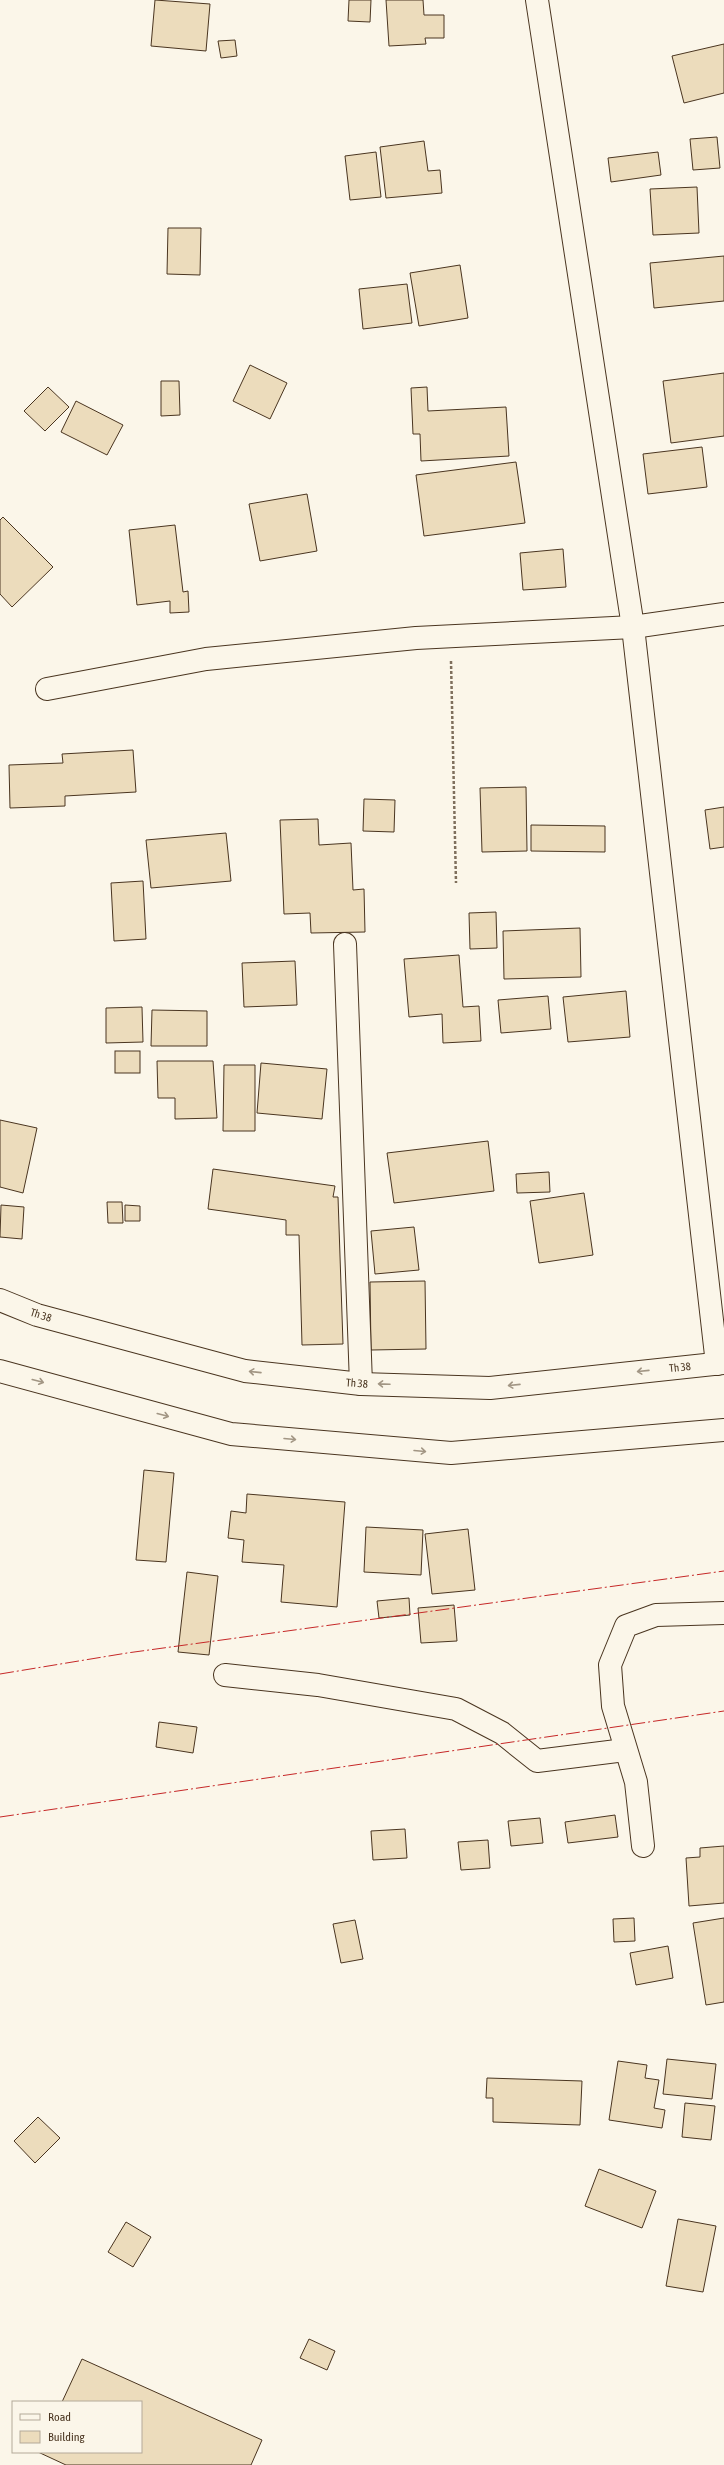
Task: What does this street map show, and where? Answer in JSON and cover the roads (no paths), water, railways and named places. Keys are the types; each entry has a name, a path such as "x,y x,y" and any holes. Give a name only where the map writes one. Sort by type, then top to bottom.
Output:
{"street":[{"path":"537,0 633,627 721,1363"},
{"path":"47,690 206,659 416,638 633,627 724,614"},
{"path":"345,944 362,1384"},
{"name":"Th 38","path":"0,1300 37,1315 245,1371 362,1384 490,1388 721,1363"},
{"path":"0,1371 231,1434 451,1453 724,1430"},
{"path":"643,1846 636,1782 613,1706 610,1665 626,1626 656,1615 724,1613"},
{"path":"225,1675 318,1685 456,1710 502,1733 537,1761 626,1750"}]}
